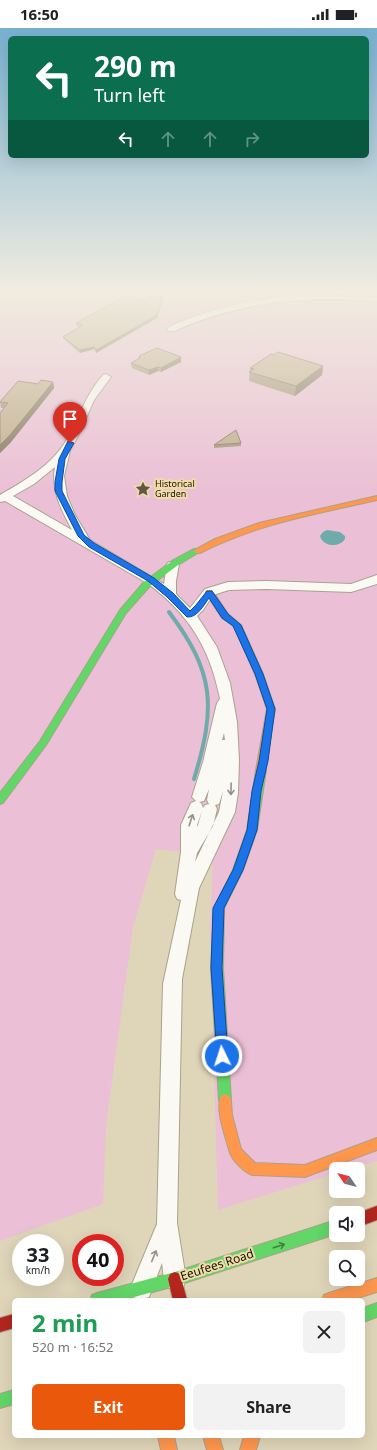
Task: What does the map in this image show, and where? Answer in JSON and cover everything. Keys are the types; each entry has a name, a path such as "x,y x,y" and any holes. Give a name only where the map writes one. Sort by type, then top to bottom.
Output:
{"street":[{"path":"106,377 91,395 74,435 65,450 43,472 3,497 92,545 151,580 170,595 190,615 211,647 221,674 226,695 232,736 231,800 227,812 191,888 172,984"},
{"path":"65,450 60,470 59,491 81,536 92,545"},
{"path":"0,800 43,744 123,612 133,598 151,580 173,564 212,542 242,530 298,515 377,498"},
{"path":"170,595 170,581 173,564"},
{"path":"190,615 199,607 209,592 228,586 267,585 351,588 370,583 377,579"},
{"path":"209,592 225,616 237,625 259,674 271,709 252,830 238,870 219,908 217,968 226,1115 236,1153 252,1169 305,1171 377,1144"},
{"path":"180,1298 175,1279 168,1223 172,984 189,852 189,825 205,803 222,763 226,695"},
{"path":"365,1217 377,1213"},
{"path":"141,1294 168,1223"},
{"name":"Eeufees Road","path":"112,1298 141,1294 175,1279 329,1229"},
{"path":"335,1298 377,1285"},
{"path":"365,1314 377,1310"},
{"path":"0,1325 12,1322"},
{"path":"0,1400 12,1397"},
{"path":"166,1438 169,1450"},
{"path":"212,1438 215,1450"},
{"path":"248,1450 251,1438"}],"shaded area":[{"path":"0,356 377,356 377,1161 365,1165 365,1162 329,1162 329,1175 218,1210 210,926 213,856 156,849 133,927 106,1126 103,1204 19,1234 12,1234 12,1237 0,1241"}],"water":[{"path":"327,530 340,532 345,536 345,539 339,544 335,545 324,542 320,536"}],"building":[{"path":"139,356 181,357 161,368 158,367 149,370 131,363 140,358"},
{"path":"267,356 292,356 323,366 296,386 249,372 254,369 250,368"},
{"path":"41,380 53,382 10,435 0,445 0,413 8,403 0,402 18,381 38,384"},
{"path":"236,430 241,443 214,445"}],"waterway":[{"path":"169,612 195,654 203,673 207,691 208,711 206,731 194,779"}],"traffic: fast":[{"path":"0,800 43,743 123,612 147,584 175,563 197,551"},
{"path":"225,1100 217,968 219,908 238,870 252,830 261,770"},
{"path":"104,1298 175,1279 329,1229"},
{"path":"365,1314 377,1310"},
{"path":"0,1401 12,1398"}],"traffic: slow":[{"path":"197,551 239,532 285,518 377,498"},
{"path":"209,592 225,616 237,625 259,674 271,709 261,770"},
{"path":"225,1100 226,1115 236,1153 252,1169 305,1171 377,1144"},
{"path":"335,1298 377,1285"},
{"path":"166,1438 169,1450"},
{"path":"212,1438 215,1450"},
{"path":"248,1450 251,1438"}],"traffic: jam":[{"path":"365,1217 377,1213"},
{"path":"175,1279 180,1298"},
{"path":"0,1325 12,1322"}],"place":[{"name":"Historical Garden","path":"143,489"}],"route":[{"path":"70,443 65,450 62,459 58,482 59,491 81,536 92,545 151,580 177,601 190,615 199,607 209,592 225,616 237,625 259,674 271,709 252,830 238,870 219,908 217,968 222,1056"}]}
